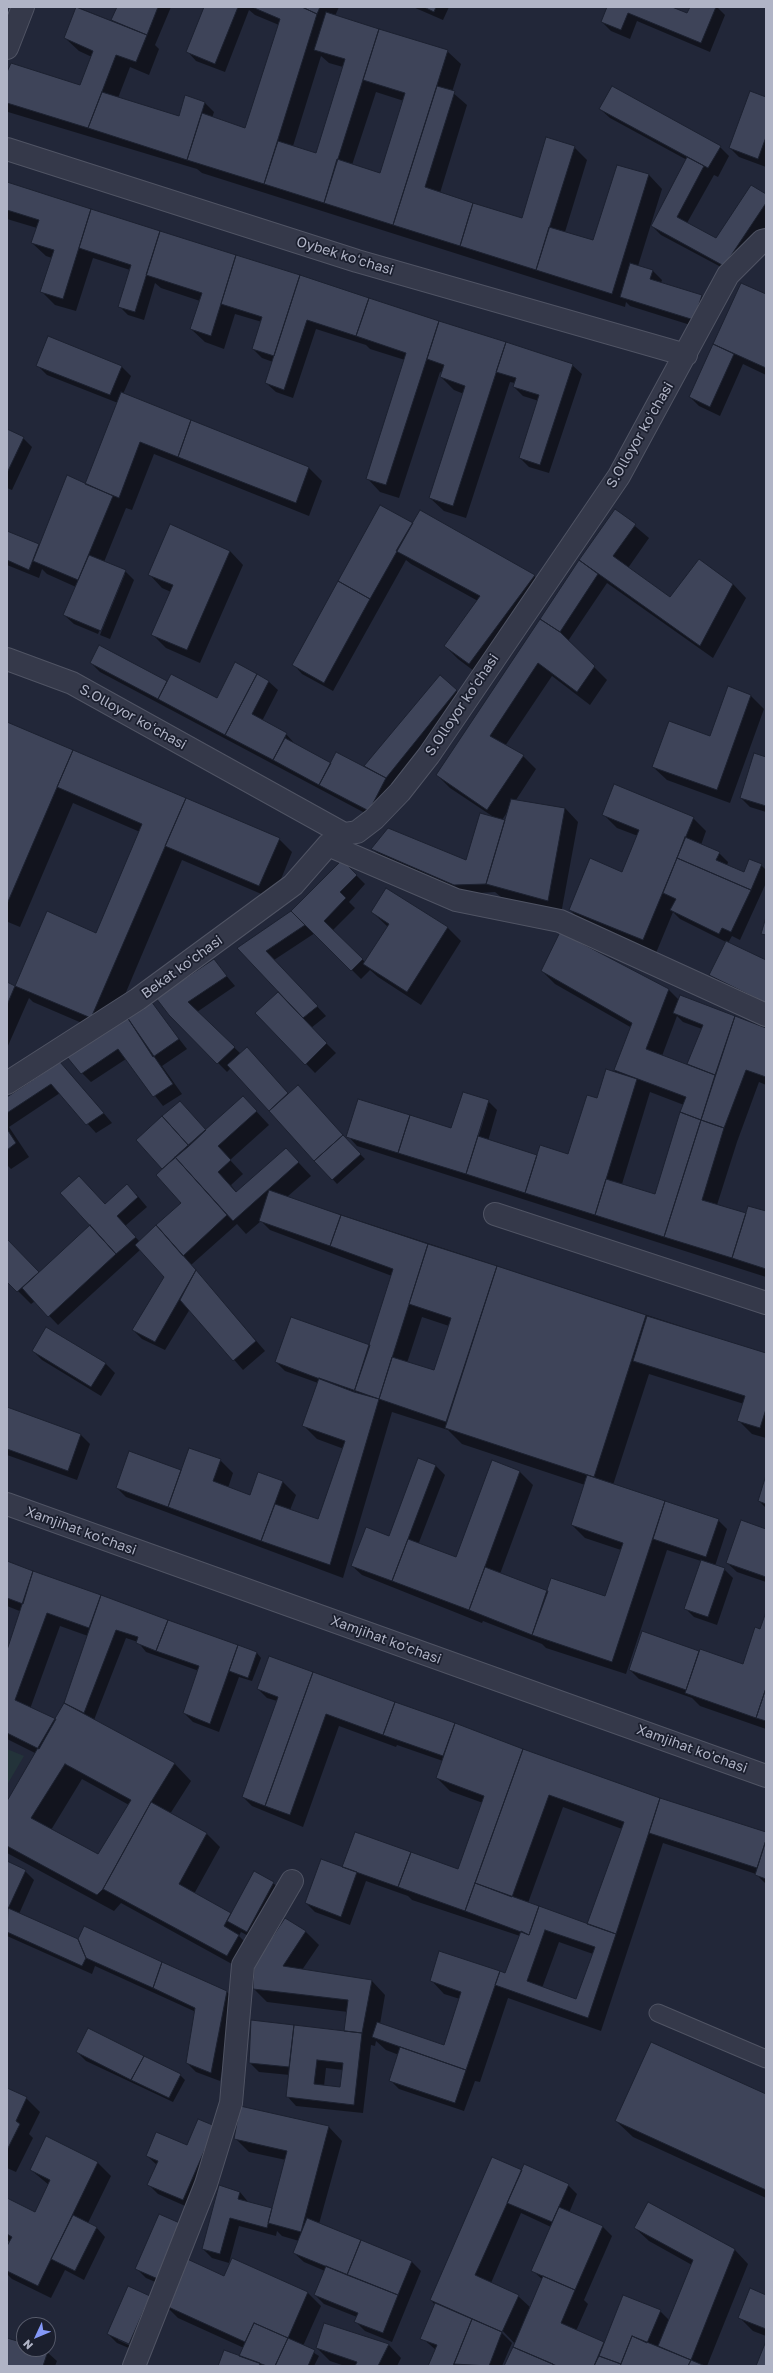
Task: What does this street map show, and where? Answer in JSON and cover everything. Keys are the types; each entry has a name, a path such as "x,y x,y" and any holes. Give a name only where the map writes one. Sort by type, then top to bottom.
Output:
{"street":[{"path":"7,48 23,7"},
{"name":"Oybek koʻchasi","path":"7,149 357,261 686,355"},
{"name":"S.Olloyor koʻchasi","path":"7,659 72,683 336,840 357,832 374,819 400,792 429,755 619,476 686,355 728,275 765,237"},
{"path":"336,840 456,900 560,921 766,1016"},
{"name":"Bekat ko'chasi","path":"7,1083 138,999 293,885 336,840"},
{"path":"495,1214 766,1303"},
{"name":"Xamjihat ko'chasi","path":"7,1504 766,1776"},
{"path":"134,2366 206,2184 231,2103 243,1965 292,1881"}],"lane":[{"path":"658,2013 766,2059"}],"shaded area":[{"path":"7,1749 24,1756 7,1785"}],"building":[{"path":"76,7 147,35 136,62 116,55 88,128 7,103 7,72 11,63 80,85 93,51 64,38"},
{"path":"117,7 158,7 147,35 111,20"},
{"path":"204,7 238,7 215,64 186,52"},
{"path":"252,7 302,7 317,14 264,184 187,160 202,113 245,128 280,19"},
{"path":"302,7 320,7 317,14"},
{"path":"424,7 436,7 434,12"},
{"path":"607,7 672,7 687,13 690,7 716,7 701,43 628,13 621,30 601,22"},
{"path":"326,12 379,29 324,203 264,184 278,141 316,153 345,59 314,50"},
{"path":"379,29 448,50 393,225 324,203 337,159 380,173 405,93 363,80"},
{"path":"437,86 455,91 425,187 473,203 460,246 393,225"},
{"path":"612,86 721,146 708,168 599,109"},
{"path":"750,91 766,97 766,137 758,159 729,148"},
{"path":"102,92 179,116 185,95 205,102 187,160 88,128"},
{"path":"546,137 575,146 536,270 460,246 473,203 522,218"},
{"path":"687,157 704,166 677,217 716,238 751,185 766,194 766,203 724,266 651,226"},
{"path":"617,165 649,174 612,294 536,270 549,227 593,240"},
{"path":"7,182 91,209 63,299 40,292 54,250 31,243 39,220 7,210"},
{"path":"91,209 160,231 135,312 118,307 131,265 79,248"},
{"path":"160,231 236,255 211,336 190,329 202,293 146,275"},
{"path":"236,255 300,275 274,356 252,349 262,317 221,304"},
{"path":"630,263 653,270 650,279 702,295 694,320 620,297"},
{"path":"300,275 369,298 356,336 307,320 284,390 265,383"},
{"path":"741,283 766,294 766,368 713,344"},
{"path":"369,298 439,321 386,485 366,479 406,353 356,336"},
{"path":"439,321 506,342 453,506 429,498 465,386 440,377 444,365 427,359"},
{"path":"48,336 122,366 110,395 36,366"},
{"path":"506,342 573,364 540,465 519,458 539,395 513,387 516,378 496,372"},
{"path":"713,344 734,354 710,407 689,397"},
{"path":"121,392 191,420 178,457 140,442 119,498 85,484"},
{"path":"191,420 309,467 296,503 178,457"},
{"path":"7,429 24,437 7,473"},
{"path":"67,475 113,496 78,580 33,561"},
{"path":"380,505 413,523 370,599 338,581"},
{"path":"615,509 636,524 613,556 670,597 699,559 733,584 700,646 579,560"},
{"path":"420,510 535,575 469,664 444,646 480,596 396,551"},
{"path":"170,524 230,551 187,650 151,635 173,585 148,575"},
{"path":"7,531 39,544 29,570 7,560"},
{"path":"89,555 126,570 101,631 63,615"},
{"path":"579,560 598,574 560,632 540,619"},
{"path":"338,581 370,599 324,683 292,665"},
{"path":"540,619 560,632 595,666 577,692 538,663 490,736 524,755 487,810 436,775"},
{"path":"99,645 167,681 158,699 90,663"},
{"path":"235,662 257,674 225,735 158,699 171,674 217,698"},
{"path":"257,674 269,681 252,714 287,733 273,760 225,735"},
{"path":"440,675 457,690 386,778 364,766"},
{"path":"728,686 751,695 717,790 652,767 669,721 710,736"},
{"path":"7,722 73,750 7,904"},
{"path":"285,738 331,763 319,785 273,760"},
{"path":"73,750 186,798 91,1018 15,986 47,911 96,933 142,824 57,787"},
{"path":"336,752 386,778 369,811 319,785"},
{"path":"754,753 766,757 766,806 740,798"},
{"path":"614,784 694,817 643,940 569,910 590,858 622,872 639,830 602,815"},
{"path":"186,798 280,838 259,886 165,846"},
{"path":"511,799 565,808 548,901 486,884"},
{"path":"480,813 505,820 486,884 454,885 371,849 388,828 466,860"},
{"path":"685,837 720,852 716,860 744,872 749,859 762,864 751,890 677,858"},
{"path":"677,858 751,890 731,932 722,928 719,934 670,910 676,899 663,893"},
{"path":"342,860 357,875 340,892 346,898 324,921 363,959 351,971 291,911"},
{"path":"386,888 448,927 407,992 363,964 389,924 371,912"},
{"path":"291,911 305,925 266,951 318,1006 303,1018 237,948"},
{"path":"766,917 766,935 761,934"},
{"path":"560,932 669,989 646,1049 715,1075 701,1120 680,1112 686,1097 614,1070 632,1023 541,971"},
{"path":"726,941 766,960 766,1003 709,975"},
{"path":"214,959 227,976 188,1002 235,1047 217,1064 169,1015 156,998"},
{"path":"7,982 15,986 7,1005"},
{"path":"278,992 327,1043 305,1065 255,1013"},
{"path":"680,995 735,1016 715,1075 687,1064 703,1025 673,1013"},
{"path":"151,1001 179,1039 153,1057 127,1017"},
{"path":"735,1016 766,1028 766,1077 746,1070 724,1128 701,1120"},
{"path":"127,1017 173,1084 153,1097 118,1049 81,1074 67,1057"},
{"path":"247,1047 288,1093 269,1111 227,1065"},
{"path":"60,1062 104,1113 86,1125 51,1084 7,1113 7,1097"},
{"path":"606,1069 637,1079 595,1215 525,1193 540,1145 568,1154 587,1095 597,1098"},
{"path":"298,1085 343,1135 314,1161 269,1111"},
{"path":"463,1092 489,1100 466,1174 398,1153 410,1115 451,1128"},
{"path":"243,1096 257,1111 218,1146 231,1160 218,1172 236,1192 286,1148 299,1162 233,1221 175,1157"},
{"path":"358,1099 410,1115 398,1153 346,1137"},
{"path":"180,1101 206,1130 189,1146 162,1116"},
{"path":"680,1112 701,1120 664,1237 595,1215 606,1179 655,1194"},
{"path":"162,1116 189,1146 162,1169 136,1140"},
{"path":"701,1120 724,1128 702,1200 746,1213 732,1258 664,1237"},
{"path":"7,1129 16,1143 7,1150"},
{"path":"343,1135 361,1154 332,1180 314,1161"},
{"path":"478,1136 537,1155 525,1193 466,1174"},
{"path":"175,1157 227,1215 183,1256 156,1225 181,1203 156,1175"},
{"path":"79,1176 105,1204 127,1184 138,1197 117,1216 136,1237 116,1254 60,1193"},
{"path":"269,1190 341,1215 330,1246 259,1221"},
{"path":"748,1206 766,1211 766,1269 732,1258"},
{"path":"341,1215 428,1244 379,1399 354,1392 393,1269 330,1246"},
{"path":"90,1225 116,1254 48,1317 22,1288"},
{"path":"156,1225 196,1270 155,1342 132,1330 164,1277 135,1245"},
{"path":"7,1239 39,1272 17,1292 7,1282"},
{"path":"428,1244 497,1266 446,1422 379,1399 392,1357 434,1370 451,1318 409,1304"},
{"path":"497,1266 646,1315 594,1477 445,1428"},
{"path":"196,1270 256,1341 233,1361 180,1300"},
{"path":"647,1316 766,1353 766,1409 760,1428 737,1421 745,1396 633,1361"},
{"path":"291,1317 370,1345 354,1392 275,1362"},
{"path":"46,1327 106,1363 91,1387 32,1351"},
{"path":"319,1378 379,1399 330,1565 261,1541 275,1504 318,1519 345,1441 302,1426"},
{"path":"7,1407 81,1434 68,1471 7,1449"},
{"path":"189,1448 221,1459 213,1481 250,1495 258,1472 283,1481 261,1541 168,1507"},
{"path":"129,1451 181,1470 168,1507 116,1488"},
{"path":"418,1458 436,1465 392,1581 351,1566 366,1527 389,1536"},
{"path":"492,1460 520,1471 469,1610 392,1581 408,1539 456,1557"},
{"path":"587,1475 665,1501 612,1662 532,1635 551,1578 605,1596 623,1543 571,1525"},
{"path":"766,1475 766,1504 758,1501"},
{"path":"665,1501 719,1519 706,1557 653,1539"},
{"path":"741,1520 766,1529 766,1577 726,1563"},
{"path":"701,1560 725,1568 708,1617 684,1609"},
{"path":"7,1561 33,1571 23,1604 7,1598"},
{"path":"485,1567 548,1591 532,1635 469,1610"},
{"path":"33,1571 101,1595 89,1628 47,1613 15,1700 56,1719 39,1749 7,1733 7,1650"},
{"path":"101,1595 168,1620 156,1651 136,1643 138,1637 116,1630 84,1713 64,1703"},
{"path":"766,1612 766,1688 756,1718 685,1693 700,1649 743,1664 755,1627 760,1629"},
{"path":"168,1620 238,1645 210,1724 183,1713 199,1666 156,1651"},
{"path":"642,1631 699,1651 686,1690 629,1670"},
{"path":"238,1645 257,1652 248,1678 229,1671"},
{"path":"269,1656 313,1672 265,1806 242,1797 278,1697 257,1689"},
{"path":"313,1672 395,1702 383,1735 326,1714 290,1815 265,1806"},
{"path":"766,1688 766,1721 756,1718"},
{"path":"395,1702 455,1723 443,1756 383,1735"},
{"path":"64,1703 175,1763 151,1802 103,1889 97,1895 7,1846 7,1801","holes":["65,1764 131,1800 98,1854 31,1818"]},
{"path":"455,1723 523,1749 465,1911 398,1887 411,1852 458,1869 484,1796 436,1778"},
{"path":"523,1749 660,1798 616,1934 587,1924 624,1822 549,1795 512,1897 475,1883"},
{"path":"660,1798 766,1832 766,1840 757,1868 649,1833"},
{"path":"151,1802 207,1833 179,1884 231,1913 224,1926 239,1935 227,1956 103,1889"},
{"path":"355,1832 411,1852 398,1887 342,1867"},
{"path":"766,1840 766,1879 755,1875"},
{"path":"321,1859 357,1872 341,1917 305,1903"},
{"path":"7,1861 26,1870 7,1911"},
{"path":"254,1871 274,1882 247,1932 227,1921"},
{"path":"475,1883 539,1906 529,1935 465,1911"},
{"path":"539,1906 616,1934 588,2018 495,1985 500,1971 505,1973 521,1931 529,1935","holes":["545,1930 595,1947 576,1999 527,1981"]},
{"path":"8,1908 78,1939 86,1958 82,1966 7,1932"},
{"path":"285,1918 306,1931 283,1966 372,1980 362,2033 344,2031 348,2000 253,1989 254,1965"},
{"path":"84,1926 162,1962 153,1988 86,1958 78,1939"},
{"path":"439,1951 500,1971 466,2070 372,2037 377,2022 444,2045 461,1992 430,1981"},
{"path":"162,1962 227,1991 211,2073 186,2063 195,2008 153,1988"},
{"path":"251,2020 294,2025 289,2067 249,2063"},
{"path":"294,2025 362,2033 354,2105 286,2097","holes":["317,2060 343,2063 340,2087 314,2084"]},
{"path":"88,2028 144,2056 131,2080 76,2052"},
{"path":"651,2042 766,2094 766,2190 615,2121"},
{"path":"400,2047 466,2070 455,2103 389,2081"},
{"path":"144,2056 181,2074 169,2098 131,2080"},
{"path":"7,2088 27,2097 16,2121 20,2124 7,2150"},
{"path":"240,2106 329,2126 301,2232 268,2223 287,2151 234,2139"},
{"path":"198,2119 215,2126 183,2200 147,2185 158,2161 146,2156 156,2132 187,2145"},
{"path":"46,2136 98,2162 38,2286 7,2271 7,2246 12,2237 7,2234 7,2198 35,2212 50,2180 30,2170"},
{"path":"492,2157 522,2170 475,2275 519,2295 502,2332 430,2300"},
{"path":"524,2164 569,2184 552,2222 507,2203"},
{"path":"219,2185 240,2192 238,2199 272,2208 267,2228 230,2218 220,2254 202,2249"},
{"path":"648,2202 735,2249 691,2360 658,2346 693,2260 634,2228"},
{"path":"559,2207 603,2226 575,2290 531,2271"},
{"path":"159,2214 182,2224 158,2279 135,2269"},
{"path":"73,2215 97,2227 75,2271 51,2259"},
{"path":"307,2218 361,2240 347,2275 293,2253"},
{"path":"361,2240 412,2261 398,2295 347,2275"},
{"path":"185,2258 224,2276 232,2258 308,2292 288,2338 254,2323 245,2342 164,2305"},
{"path":"326,2266 398,2295 383,2333 354,2322 358,2313 314,2295"},
{"path":"543,2276 575,2290 561,2323 604,2342 594,2366 557,2366 513,2347"},
{"path":"128,2286 150,2296 129,2344 107,2334"},
{"path":"750,2288 766,2295 766,2329 738,2318"},
{"path":"623,2295 661,2310 647,2343 632,2336 621,2364 599,2356"},
{"path":"435,2303 472,2319 453,2366 428,2366 437,2345 420,2339"},
{"path":"472,2319 502,2332 489,2366 454,2364"},
{"path":"254,2323 288,2338 275,2366 267,2366 239,2356"},
{"path":"324,2323 389,2344 378,2366 355,2366 357,2362 316,2348"},
{"path":"632,2336 691,2360 688,2366 620,2366"},
{"path":"7,2338 16,2341 16,2357 46,2357 43,2366 7,2366"},
{"path":"288,2338 315,2350 308,2366 275,2366"},
{"path":"766,2341 766,2366 756,2366"},
{"path":"513,2347 553,2364 553,2366 504,2366"},
{"path":"224,2350 260,2363 259,2366 218,2366"},
{"path":"599,2356 621,2364 620,2366 594,2366"},
{"path":"691,2360 705,2366 688,2366"}]}
